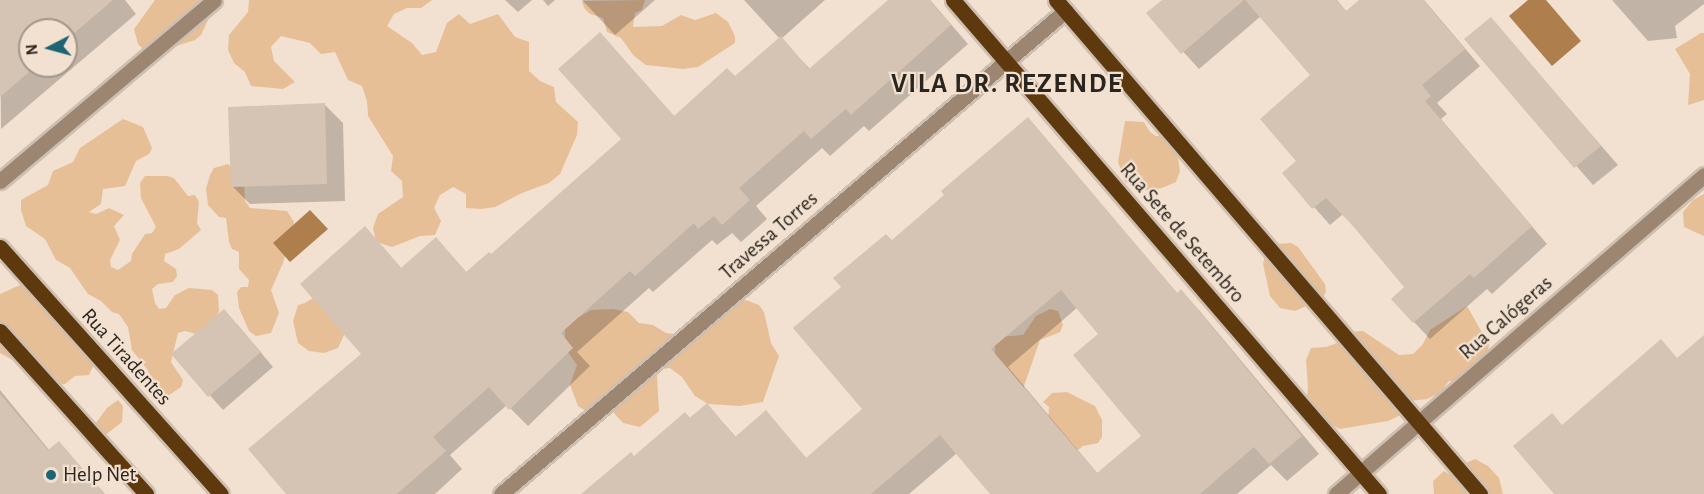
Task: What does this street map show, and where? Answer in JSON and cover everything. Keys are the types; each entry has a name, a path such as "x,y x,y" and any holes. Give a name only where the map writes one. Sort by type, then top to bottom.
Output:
{"main road":[{"name":"Rua Sete de Setembro","path":"953,0 1378,494"},
{"path":"1060,5 1480,494"},
{"name":"Rua Tiradentes","path":"0,247 221,494"},
{"path":"0,331 146,494"}],"street":[{"path":"0,181 214,0"},
{"name":"Travessa Torres","path":"501,494 1006,61 1060,5"},
{"name":"Rua Calógeras","path":"1336,494 1704,175"}],"shaded area":[{"path":"155,0 214,0 214,7 201,35 195,40 173,47 143,49 138,44 134,29"},
{"path":"249,0 432,0 421,8 407,8 394,14 387,26 412,43 422,55 436,52 447,23 459,14 470,24 498,14 515,37 529,42 529,71 540,81 554,87 556,102 578,122 577,135 560,174 549,183 522,193 495,207 481,209 466,208 466,194 453,187 440,195 434,208 441,221 435,235 420,236 392,247 376,242 373,228 378,214 403,197 402,181 391,171 393,156 368,116 367,101 362,86 348,80 335,52 321,54 310,43 281,36 271,47 274,61 295,82 283,89 251,86 245,72 234,63 228,50 229,35 248,12"},
{"path":"645,0 642,10 635,13 633,27 662,26 681,15 695,20 716,13 728,22 735,36 735,43 698,67 683,69 646,65 634,56 621,38 607,32 603,18 590,14 584,8 582,1"},
{"path":"1528,0 1546,0 1581,41 1552,66 1509,16"},
{"path":"1704,33 1704,100 1688,105 1690,74 1675,49"},
{"path":"123,119 143,127 152,148 149,154 136,161 125,186 103,189 101,204 89,212 96,214 109,208 124,215 114,226 120,240 110,260 111,267 118,270 131,261 132,254 145,234 152,233 156,227 141,198 140,183 145,176 167,176 174,178 188,196 195,195 199,202 197,223 201,230 179,249 165,254 164,261 176,269 177,276 173,282 158,284 152,289 155,303 159,309 166,308 175,295 189,288 212,290 218,295 219,311 212,325 200,335 185,331 178,333 171,362 183,380 181,387 169,395 160,395 147,369 132,350 128,327 119,314 112,312 101,301 88,294 70,268 56,260 45,239 26,226 21,210 21,200 48,185 53,171 73,162 80,148"},
{"path":"1125,121 1144,122 1150,132 1156,136 1164,136 1177,151 1180,171 1176,182 1162,188 1147,190 1125,182 1118,162"},
{"path":"228,164 244,179 245,201 250,208 287,211 294,222 283,263 271,290 279,313 271,333 256,336 249,331 239,308 237,292 241,287 248,287 249,280 239,269 239,252 232,249 229,242 226,218 219,217 208,205 206,189 210,175 214,168"},
{"path":"1704,194 1704,236 1684,227 1683,212 1693,200"},
{"path":"310,210 328,229 290,262 273,243"},
{"path":"1291,243 1298,247 1325,284 1326,292 1322,299 1295,311 1280,308 1270,296 1263,264 1266,249 1276,244"},
{"path":"32,284 67,308 70,318 67,332 97,358 89,375 75,376 65,384 58,385 0,353 0,294 20,285"},
{"path":"323,292 345,333 338,348 324,353 309,351 298,343 293,321 298,305"},
{"path":"746,300 759,305 764,312 771,343 779,356 763,402 740,406 708,404 695,396 682,377 670,368 663,369 657,375 659,411 640,427 623,423 613,412 590,414 578,406 570,385 577,365 565,348 565,325 591,310 613,309 628,312 639,323 653,325 666,333 674,334 692,323 696,313 709,305"},
{"path":"1467,306 1489,345 1486,359 1463,382 1449,381 1440,393 1427,399 1410,401 1403,414 1388,421 1340,429 1312,416 1306,403 1308,388 1306,360 1311,348 1326,347 1340,342 1348,332 1363,331 1399,355 1413,354 1423,344 1430,330"},
{"path":"1050,309 1058,311 1063,325 1060,332 1040,340 1023,389 995,359 995,344 999,337 1023,335 1036,316"},
{"path":"1067,392 1095,406 1102,420 1102,437 1098,443 1083,446 1071,455 1048,422 1049,407 1043,402 1052,393"},
{"path":"118,400 123,406 122,422 99,440 85,426 95,424 107,408"},
{"path":"1475,459 1488,466 1499,478 1503,494 1434,494 1433,481 1444,471 1457,479 1461,465"}],"building":[{"path":"0,0 113,0 78,30 78,18 18,18 18,78 22,78 0,97"},
{"path":"888,0 929,0 951,25 851,115 846,109 811,139 804,131 739,188 750,200 722,225 714,216 698,229 694,223 635,276 630,271 561,333 573,348 509,410 489,387 433,437 446,451 397,494 286,494 248,449 361,354 300,284 365,226 401,268 436,237 466,272 489,252 491,254 621,139 558,69 600,32 674,116 727,68 735,76 781,36 809,69"},
{"path":"1162,0 1244,0 1181,54 1146,13"},
{"path":"1245,0 1336,0 1346,11 1359,0 1423,0 1465,49 1422,85 1431,96 1425,101 1532,226 1474,278 1470,274 1413,323 1391,299 1404,287 1354,227 1326,198 1312,209 1282,173 1296,161 1260,119 1310,75"},
{"path":"1491,17 1601,146 1574,168 1464,39"},
{"path":"325,103 327,184 231,187 228,107"},
{"path":"1028,117 1177,293 1181,289 1302,436 1269,464 1254,447 1200,494 990,494 940,435 871,494 581,494 631,452 634,456 685,412 690,418 707,403 735,437 766,410 806,458 862,409 793,328 841,287 833,278 886,234 892,240 944,195 941,191","holes":["1061,290 1098,334 1073,355 1141,436 1097,473 991,349"]},
{"path":"224,309 261,352 208,397 171,354"},
{"path":"1704,335 1704,494 1554,494 1513,446 1552,413 1562,425 1661,339 1677,358"},
{"path":"0,394 48,450 59,441 104,494 0,494"}],"place":[{"name":"Help Net","path":"51,475"}],"district":[{"name":"VILA DR. REZENDE","path":"1007,84"}]}
